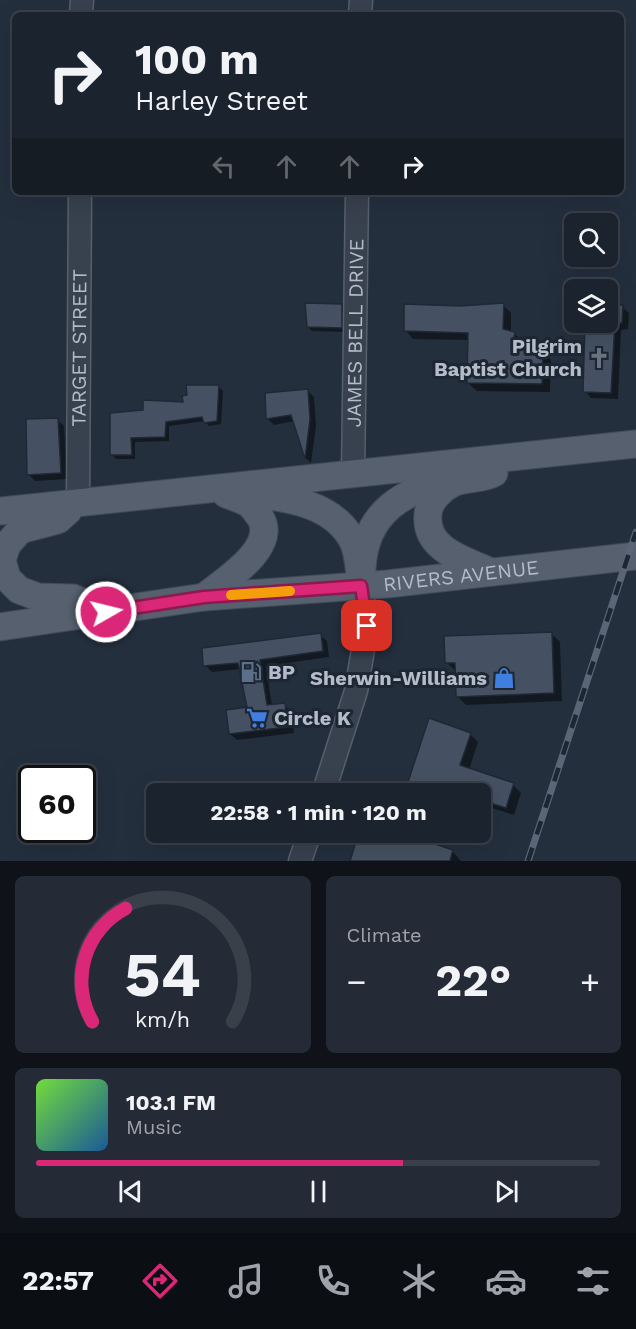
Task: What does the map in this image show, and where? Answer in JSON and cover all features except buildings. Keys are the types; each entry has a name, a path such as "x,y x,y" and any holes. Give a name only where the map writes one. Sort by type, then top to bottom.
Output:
{"main road":[{"path":"0,511 636,444"},
{"path":"493,572 454,556 439,546 429,533 429,508 439,493 454,483 491,475 519,456"},
{"path":"361,586 363,551 369,532 381,514 403,496 455,474 472,461"},
{"path":"214,490 273,496 299,502 318,508 335,519 351,536 358,560 361,586"},
{"path":"204,597 246,563 257,550 264,536 262,520 250,504 214,490"},
{"path":"78,502 58,520 20,530 7,545 2,560 7,578 19,590 38,597 73,598 106,612"},
{"name":"RIVERS AVENUE","path":"0,627 204,597 361,586 636,556"}],"street":[{"name":"TARGET STREET","path":"78,502 80,195"},
{"name":"JAMES BELL DRIVE","path":"353,474 357,195"},
{"path":"326,783 359,673 367,626 361,586"},
{"path":"300,861 306,843"}],"railway":[{"path":"528,861 636,532"}],"slow traffic":[{"path":"231,595 290,591"}],"place":[{"name":"Pilgrim Baptist Church","path":"599,358"},
{"name":"BP","path":"251,672"},
{"name":"Sherwin-Williams","path":"504,678"},
{"name":"Circle K","path":"257,718"}],"route":[{"path":"106,612 204,597 361,586 367,626"}]}
